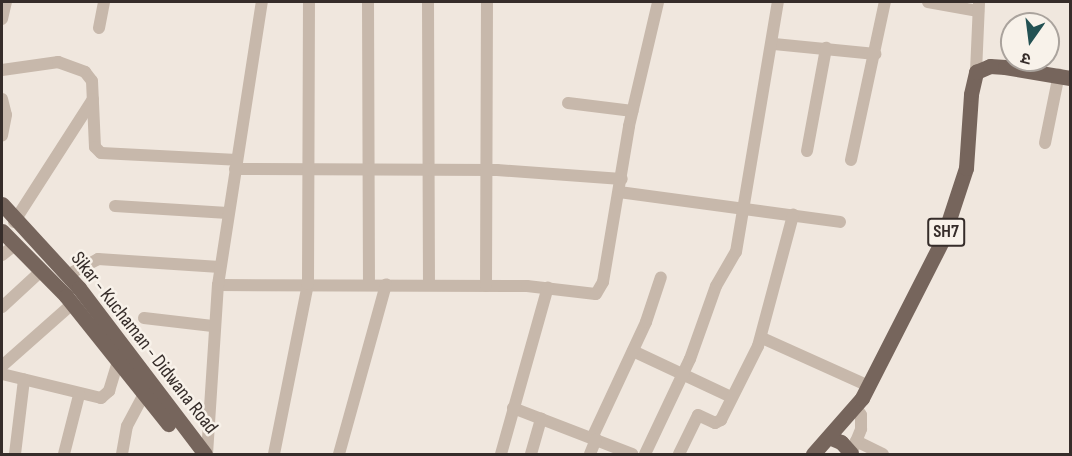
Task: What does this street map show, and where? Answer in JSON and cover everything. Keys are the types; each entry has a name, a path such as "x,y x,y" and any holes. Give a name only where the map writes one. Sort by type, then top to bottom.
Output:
{"main road":[{"path":"976,72 990,66 1065,76"},
{"name":"SH7","path":"813,454 856,407 869,386 942,241 962,184 976,72"},
{"name":"Sikar - Kuchaman - Didwana Road","path":"2,204 15,245 72,304 193,454"},
{"name":"Sikar - Kuchaman - Didwana Road","path":"8,227 67,275 206,454"},
{"path":"829,437 853,450"}],"street":[{"path":"2,19 6,2"},
{"path":"99,28 104,2"},
{"path":"206,454 213,326 220,267 262,2"},
{"path":"274,454 308,284 309,2"},
{"path":"368,2 369,284"},
{"path":"428,2 429,284"},
{"path":"486,285 487,2"},
{"path":"218,285 429,284 548,287 591,295 600,291 633,111 658,2"},
{"path":"645,454 683,374 716,286 736,252 774,44 778,2"},
{"path":"850,160 876,54 885,2"},
{"path":"928,2 978,6 976,72"},
{"path":"774,44 876,54"},
{"path":"807,151 825,48"},
{"path":"2,70 58,62 73,65 85,72 92,81 95,147 101,153 236,165 488,170 622,179"},
{"path":"1045,143 1065,76"},
{"path":"2,99 6,115 2,136"},
{"path":"8,227 93,99"},
{"path":"568,103 633,111"},
{"path":"619,192 840,222"},
{"path":"115,206 228,213"},
{"path":"679,454 695,417 719,423 762,338 793,215"},
{"path":"2,255 15,245"},
{"path":"67,275 98,259 220,267"},
{"path":"2,307 41,271"},
{"path":"590,454 594,439 633,351 661,278"},
{"path":"339,454 386,284"},
{"path":"501,454 548,287"},
{"path":"2,366 72,304"},
{"path":"144,318 213,326"},
{"path":"762,338 869,386"},
{"path":"633,351 731,397"},
{"path":"2,374 94,399 105,396 118,362"},
{"path":"15,454 24,380"},
{"path":"64,454 79,394"},
{"path":"122,454 127,426 144,394"},
{"path":"856,407 861,421 853,450 883,454"},
{"path":"513,408 632,454"},
{"path":"531,454 541,418"}]}
